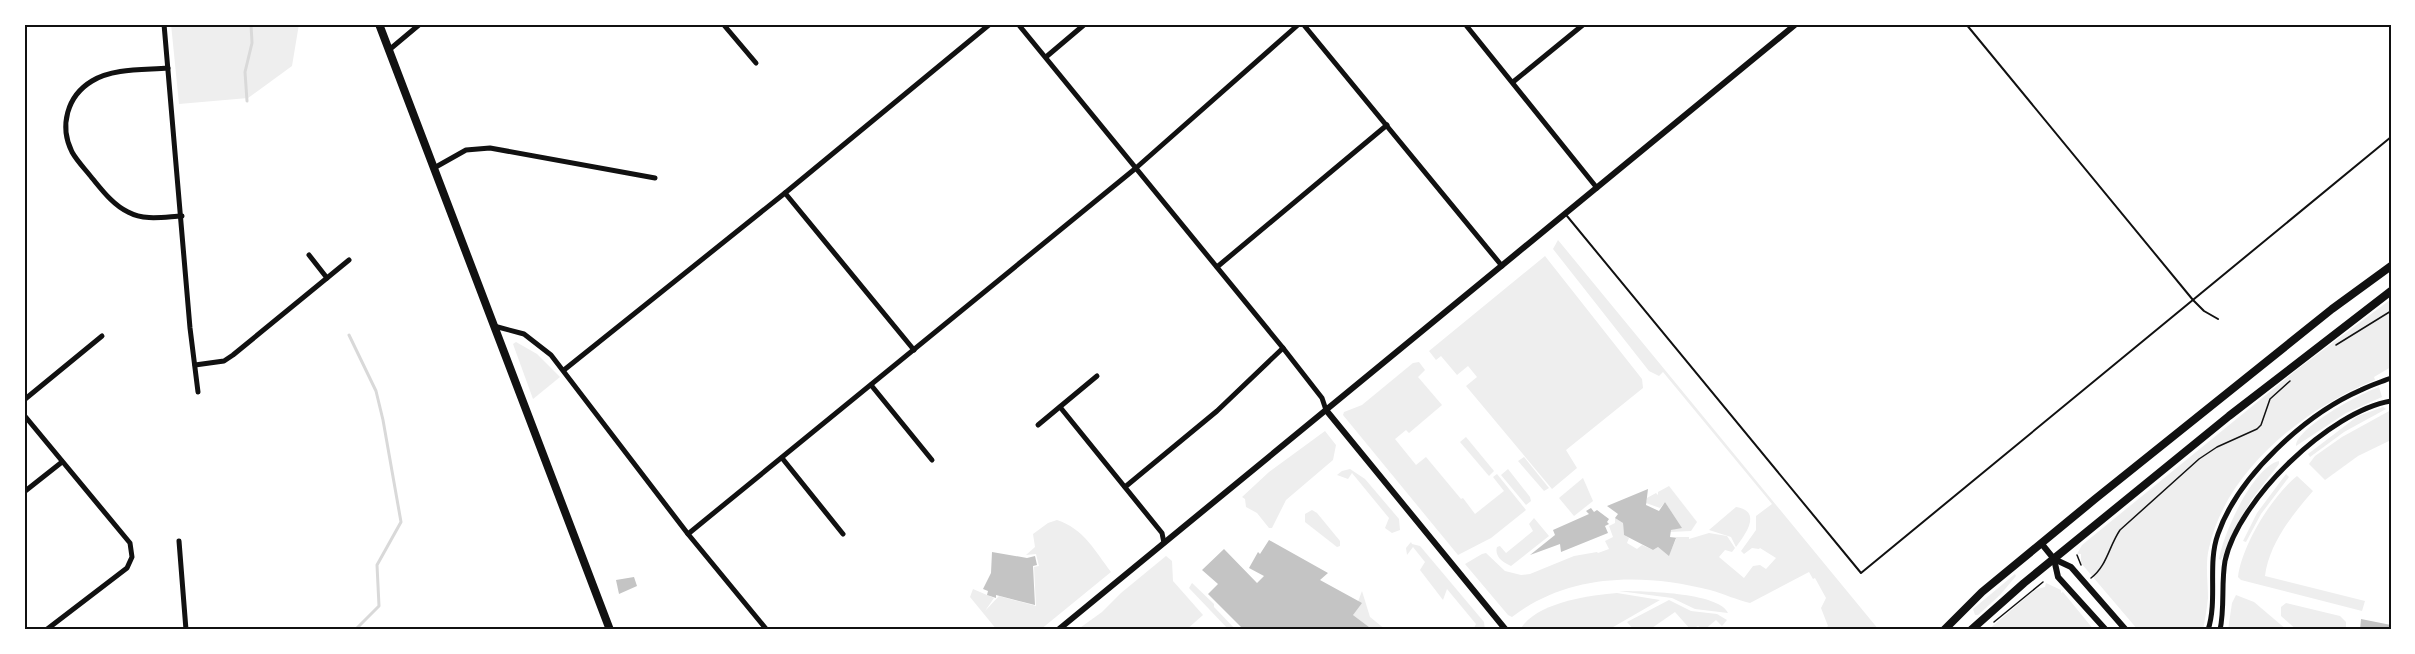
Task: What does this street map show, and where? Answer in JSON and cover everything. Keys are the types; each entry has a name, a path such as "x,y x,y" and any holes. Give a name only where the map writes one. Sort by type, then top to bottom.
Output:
{"main road":[{"path":"379,24 610,630"},
{"path":"1944,630 1969,603 2041,543 2332,309 2391,266"},
{"path":"1971,630 2229,416 2391,291"}],"street":[{"path":"164,24 198,392"},
{"path":"389,50 420,24"},
{"path":"723,24 756,63"},
{"path":"564,370 785,193 990,24"},
{"path":"1018,24 1283,348 1322,398 1326,410 1506,630"},
{"path":"1046,57 1085,24"},
{"path":"688,534 1136,168 1301,24 1502,266"},
{"path":"1465,24 1597,188"},
{"path":"1513,82 1584,24"},
{"path":"1058,630 1796,24"},
{"path":"168,68 107,74 92,80 78,91 72,100 65,122 66,135 74,155 107,196 126,212 150,218 182,216"},
{"path":"1217,267 1387,125"},
{"path":"434,168 466,150 490,148 655,178"},
{"path":"785,193 914,350"},
{"path":"309,255 327,278"},
{"path":"195,365 224,361 233,356 349,260"},
{"path":"494,326 524,334 551,355 688,534 766,630"},
{"path":"24,400 102,336"},
{"path":"1125,487 1217,411 1283,348"},
{"path":"1038,425 1096,376"},
{"path":"2208,630 2213,555 2217,535 2229,510 2250,479 2302,426 2361,390 2391,378"},
{"path":"871,385 932,460"},
{"path":"2220,630 2223,619 2225,561 2235,534 2251,507 2271,481 2329,429 2360,410 2391,401"},
{"path":"1060,407 1162,533 1164,543"},
{"path":"24,415 130,543 132,557 127,568 46,630"},
{"path":"782,458 843,534"},
{"path":"24,492 63,462"},
{"path":"179,541 186,630"},
{"path":"2041,543 2054,559 2071,567 2126,630"},
{"path":"2054,559 2058,577 2106,630"},
{"path":"2213,581 2224,583"}],"lane":[{"path":"1966,24 2193,300 2204,311 2218,319"},
{"path":"1565,214 1861,573 2391,137"}],"path":[{"path":"2336,345 2391,310"},
{"path":"2091,578 2100,571 2112,541 2120,530 2199,459 2217,447 2261,426 2274,394 2292,379"},
{"path":"2077,555 2085,571"},
{"path":"1989,626 2043,582"}],"shaded area":[{"path":"171,24 299,24 292,66 248,98 179,104"},
{"path":"1558,240 1879,630 1824,630 1828,626 1821,608 1826,598 1809,572 1750,603 1685,584 1633,579 1582,585 1558,592 1512,617 1465,564 1486,553 1505,571 1521,575 1530,574 1574,556 1609,549 1605,541 1613,537 1609,526 1615,523 1615,518 1623,523 1624,535 1629,538 1627,543 1637,549 1642,545 1653,550 1658,547 1669,555 1676,539 1670,537 1689,537 1689,539 1709,533 1727,536 1735,548 1732,552 1725,550 1719,557 1744,578 1753,566 1760,565 1766,569 1776,558 1760,548 1752,548 1744,554 1741,551 1756,530 1756,516 1772,504 1663,372 1659,376 1649,371 1553,249"},
{"path":"1545,256 1642,379 1643,388 1566,450 1577,468 1552,489 1466,386 1477,377 1468,366 1457,375 1441,356 1436,360 1429,351"},
{"path":"2390,300 2391,367 2374,377 2375,380 2348,392 2296,425 2272,445 2232,493 2218,520 2209,548 2208,598 2203,630 2138,630 2081,563 2081,554 2077,554 2082,545 2299,368"},
{"path":"516,342 537,354 560,377 533,399 513,344"},
{"path":"1419,362 1425,370 1418,377 1442,405 1409,433 1406,430 1395,439 1416,465 1426,457 1475,514 1504,491 1493,477 1497,474 1526,510 1491,538 1458,555 1343,415 1344,412 1362,405 1413,363"},
{"path":"2379,387 2382,397 2346,413 2296,446 2306,430 2318,421 2358,396"},
{"path":"2383,407 2386,409 2344,432 2310,457 2308,454 2358,416"},
{"path":"2391,410 2391,440 2358,456 2325,480 2309,464 2315,456 2342,437"},
{"path":"1325,431 1336,445 1333,460 1286,500 1272,528 1269,528 1257,513 1246,507 1245,499 1242,497 1269,472"},
{"path":"1466,437 1494,471 1489,476 1460,442"},
{"path":"1524,457 1549,488 1544,491 1518,461"},
{"path":"2279,461 2252,499 2236,526 2221,560 2219,559 2226,534 2250,488 2259,475"},
{"path":"1350,469 1365,479 1399,519 1400,530 1392,533 1385,528 1389,518 1352,473 1348,479 1337,475"},
{"path":"1508,469 1530,497 1531,501 1526,505 1501,475"},
{"path":"2286,474 2289,477 2261,514 2246,542 2243,541 2257,513"},
{"path":"2297,476 2313,491 2276,541 2265,576 2365,601 2362,611 2241,580 2238,577 2245,551 2268,508"},
{"path":"1583,478 1593,501 1574,516 1559,498"},
{"path":"1669,486 1697,522 1691,531 1670,532 1681,527 1665,502 1660,508 1646,503 1647,498 1656,493 1658,495 1658,492"},
{"path":"1736,507 1749,513 1750,524 1736,547 1731,537 1709,530"},
{"path":"1312,510 1340,541 1340,546 1337,547 1305,522 1305,514"},
{"path":"1534,518 1549,536 1511,566 1505,563 1498,557 1497,547 1500,546 1506,553 1533,531 1529,524"},
{"path":"1057,520 1082,535 1111,572 1040,630 997,630 970,597 973,589 994,598 985,611 999,596 1036,606 1034,567 1039,566 1036,554 1026,555 1035,547 1033,534 1048,523"},
{"path":"1411,542 1420,546 1484,622 1485,630 1473,630 1476,624 1447,589 1443,600 1420,570 1425,562 1413,547 1407,555 1406,548"},
{"path":"1166,556 1172,561 1173,581 1203,615 1186,630 1077,630 1102,612"},
{"path":"2015,574 2016,576 2000,595 1978,615 1975,615 1973,609"},
{"path":"1192,583 1236,630 1229,630 1189,588"},
{"path":"2046,583 2061,590 2061,593 2063,592 2094,630 1988,630 2030,594 2045,587"},
{"path":"1362,591 1370,617 1386,630 1373,630 1353,615"},
{"path":"1619,591 1661,592 1695,597 1722,606 1728,613 1695,609 1672,598"},
{"path":"1617,593 1660,600 1608,630 1520,630 1537,613 1550,607 1578,598"},
{"path":"2236,595 2254,602 2287,630 2228,630 2232,603"},
{"path":"1669,600 1691,611 1717,614 1727,620 1722,626 1716,620 1704,630 1698,626 1694,628 1695,630 1691,630 1675,612 1649,630 1634,630 1627,622"},
{"path":"2286,603 2340,616 2346,622 2346,630 2297,630 2281,616 2281,607"}],"building":[{"path":"1648,489 1646,505 1659,511 1665,502 1682,528 1671,530 1670,537 1676,538 1669,556 1658,547 1653,550 1624,535 1623,523 1615,518 1618,514 1607,506"},
{"path":"1591,508 1594,512 1597,510 1609,519 1607,522 1609,524 1605,526 1608,533 1561,552 1560,544 1530,555 1555,535 1553,530 1589,514 1586,511"},
{"path":"1269,540 1328,573 1320,580 1362,603 1353,615 1373,630 1244,630 1208,594 1218,584 1202,570 1224,549 1257,583 1264,576 1249,568 1258,552 1260,554"},
{"path":"992,552 1027,558 1035,556 1037,565 1033,566 1035,605 996,595 996,598 987,595 988,591 983,589 991,573"},
{"path":"634,577 637,586 619,594 616,580"},
{"path":"2361,619 2391,625 2391,630 2360,630"}],"waterway":[{"path":"247,101 245,72 252,43 251,24"},
{"path":"349,335 376,391 401,522 377,565 379,606 355,630"}]}
